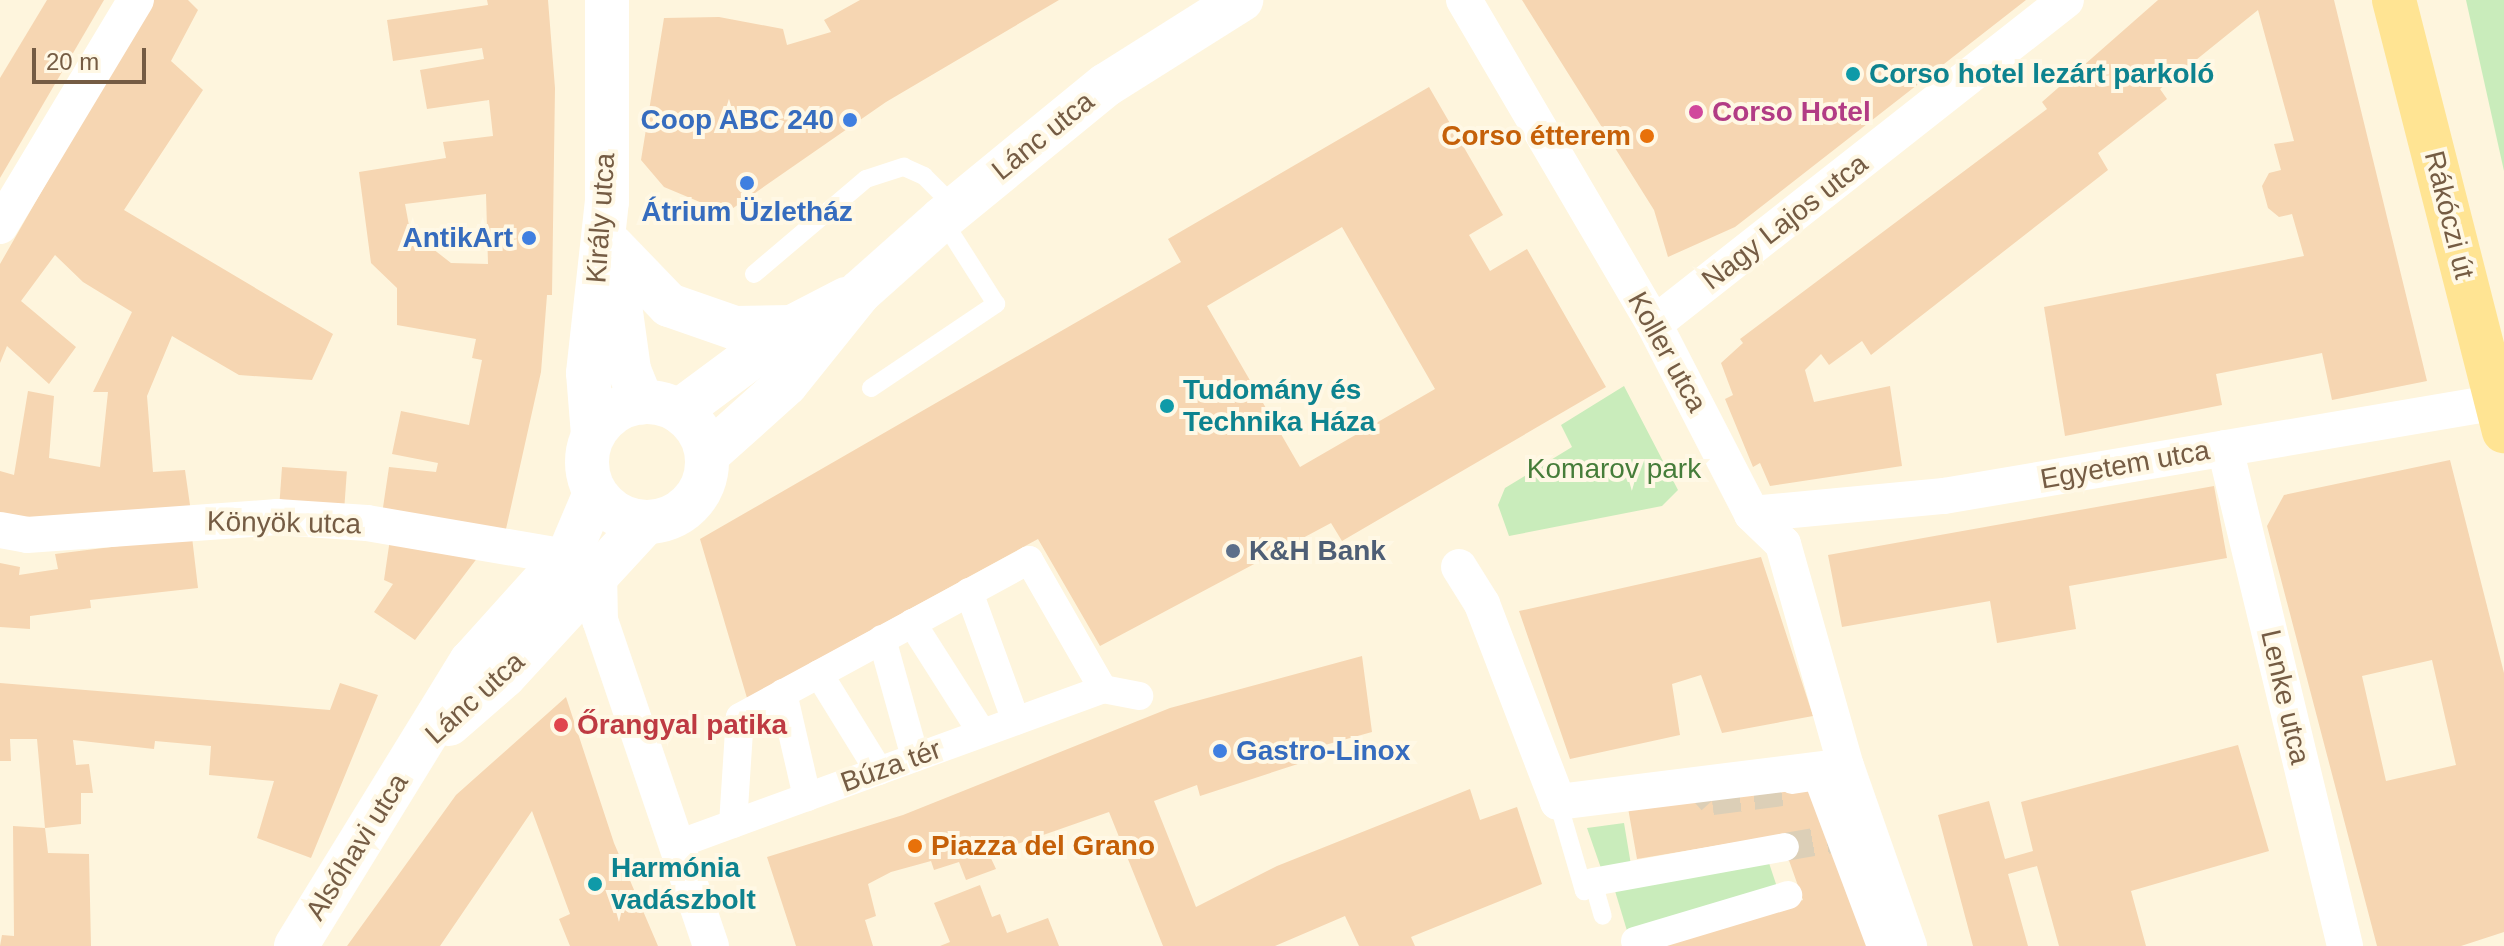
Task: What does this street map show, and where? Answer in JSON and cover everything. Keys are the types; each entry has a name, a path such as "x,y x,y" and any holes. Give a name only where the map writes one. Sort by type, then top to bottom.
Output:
{"main road":[{"name":"Rákóczi út","path":"2394,0 2501,412"}],"street":[{"path":"0,226 136,0"},
{"name":"Király utca","path":"593,435 588,373 607,202 607,0"},
{"name":"Lánc utca","path":"420,749 504,676 583,564 645,523 666,520 696,498 707,455 786,384 860,292 949,213 1106,85 1241,0"},
{"name":"Koller utca","path":"1464,0 1654,324 1752,514 1783,544 1846,766 1909,946"},
{"name":"Nagy Lajos utca","path":"1654,324 2066,0"},
{"path":"607,202 624,342 661,406 693,423 707,455"},
{"path":"612,246 669,305 735,328 792,327"},
{"name":"Lánc utca","path":"593,435 620,407 661,406 792,327 860,292"},
{"name":"Egyetem utca","path":"1752,514 1944,496 2225,448 2501,412"},
{"path":"593,435 586,460 595,493 623,518 645,523"},
{"name":"Lenke utca","path":"2225,448 2345,946"},
{"name":"Lánc utca","path":"583,564 595,493"},
{"name":"Könyök utca","path":"0,530 27,535 277,517 367,523 583,564"},
{"path":"733,824 740,717 1029,560 1103,689 1139,696"},
{"path":"583,564 711,946"},
{"path":"1459,567 1482,604 1560,807"},
{"path":"969,592 1016,721"},
{"path":"912,623 982,733"},
{"path":"882,639 915,757"},
{"path":"819,674 879,771"},
{"name":"Búza tér","path":"678,844 1103,689"},
{"path":"783,693 807,797"},
{"name":"Alsóhavi utca","path":"296,946 420,749"},
{"path":"1560,807 1846,766"},
{"path":"1560,807 1817,776 1881,946"},
{"path":"1584,892 1779,849 1789,900 1635,941"}],"lane":[{"path":"754,274 866,179 904,167 924,176 949,213 996,304 871,388"},
{"path":"1560,807 1584,892 1603,916"}],"green space":[{"path":"2466,0 2504,0 2504,171"},
{"name":"Komarov park","path":"1624,386 1678,490 1662,506 1509,536 1498,505 1505,488 1572,447 1561,425"},
{"path":"1624,823 1631,865 1602,871 1587,828"},
{"path":"1767,857 1778,890 1628,934 1615,891"}],"building":[{"path":"47,0 104,0 0,178 0,78"},
{"path":"151,0 188,0 198,10 171,61 203,90 124,210 333,334 312,380 239,375 172,336 147,396 153,472 185,470 191,512 0,522 0,471 14,475 28,391 54,396 49,458 100,467 108,392 93,392 132,312 83,282 55,255 21,301 76,347 49,384 7,346 0,363 0,264"},
{"path":"487,0 548,0 555,88 552,295 547,295 541,372 504,538 381,521 389,467 436,472 438,463 392,454 401,411 469,425 482,360 472,358 476,339 397,325 397,288 371,263 359,172 446,158 443,142 493,136 489,100 427,109 420,70 484,59 482,48 393,61 387,20 488,5","holes":["486,194 488,264 451,263 410,231 405,204"]},
{"path":"860,0 1059,0 886,102 726,213 664,187 641,160 664,18 719,17 783,29 787,45 831,32 824,20"},
{"path":"1522,0 2026,0 1735,227 1668,257 1654,210"},
{"path":"2158,0 2334,0 2427,381 2332,400 2322,353 2216,374 2222,405 2065,436 2044,307 2304,256 2292,214 2279,217 2268,208 2262,186 2269,173 2281,170 2274,144 2294,141 2258,10 2160,89 2167,99 2098,153 2108,170 1871,355 1862,341 1829,365 1821,354 1805,370 1814,402 1890,386 1902,466 1770,486 1760,463 1753,467 1725,399 1733,395 1721,363 1743,343 1740,339 2047,109 2042,102"},
{"path":"1429,87 1503,215 1469,235 1490,271 1527,249 1606,387 1342,541 1331,523 1100,646 1038,539 747,698 700,539 1181,262 1168,239","holes":["1342,227 1435,389 1300,467 1207,306"]},
{"path":"2450,460 2504,673 2504,932 2461,946 2377,946 2267,526 2284,495","holes":["2432,660 2456,765 2386,781 2362,676"]},
{"path":"282,467 347,472 344,508 279,504"},
{"path":"2214,486 2227,558 2069,586 2076,629 1997,643 1990,601 1842,627 1828,555"},
{"path":"192,537 198,588 90,600 91,608 30,616 30,629 0,627 0,563 20,567 19,575 58,569 55,554"},
{"path":"390,539 478,557 415,640 374,612 393,584 384,580"},
{"path":"1761,557 1813,716 1722,733 1701,675 1672,684 1680,735 1570,759 1519,611"},
{"path":"1362,656 1372,732 1303,751 1304,762 1200,796 1197,785 1154,801 1196,907 1277,866 1470,789 1480,820 1517,807 1542,884 1411,937 1415,946 1359,946 1345,916 1275,946 1163,946 1109,812 989,854 996,869 966,880 959,862 934,870 931,861 891,872 868,884 876,916 865,920 873,946 796,946 767,857 903,815 1170,708"},
{"path":"0,683 330,710 340,683 378,695 311,858 257,838 274,781 209,775 211,746 155,741 154,749 73,740 76,765 89,764 93,793 81,793 81,824 45,828 37,739 10,739 11,761 0,761"},
{"path":"566,697 614,843 658,946 570,946 559,919 570,914 532,811 440,946 347,946 456,795"},
{"path":"2238,745 2269,851 2131,891 2146,946 2059,946 2037,866 2008,874 2028,946 1973,946 1938,815 1989,801 2005,859 2033,851 2021,802"},
{"path":"1816,782 1877,946 1660,946 1803,900 1780,835 1637,859 1628,808"},
{"path":"13,826 45,828 48,853 89,854 91,946 0,946 2,935 14,936"},
{"path":"980,885 992,917 1000,914 1007,933 1048,918 1059,946 940,946 950,942 934,903"}],"tunnel":[{"path":"1704,792 1712,801 1782,792"},
{"path":"1785,847 1837,838"}],"place":[{"name":"Corso hotel lezárt parkoló","path":"1853,74"},
{"name":"Corso Hotel","path":"1696,112"},
{"name":"Coop ABC 240","path":"850,120"},
{"name":"Corso étterem","path":"1647,136"},
{"name":"Átrium Üzletház","path":"747,183"},
{"name":"AntikArt","path":"529,238"},
{"name":"Tudomány és Technika Háza","path":"1167,406"},
{"name":"K&H Bank","path":"1233,551"},
{"name":"Őrangyal patika","path":"561,725"},
{"name":"Gastro-Linox","path":"1220,751"},
{"name":"Piazza del Grano","path":"915,846"},
{"name":"Harmónia vadászbolt","path":"595,884"}]}
